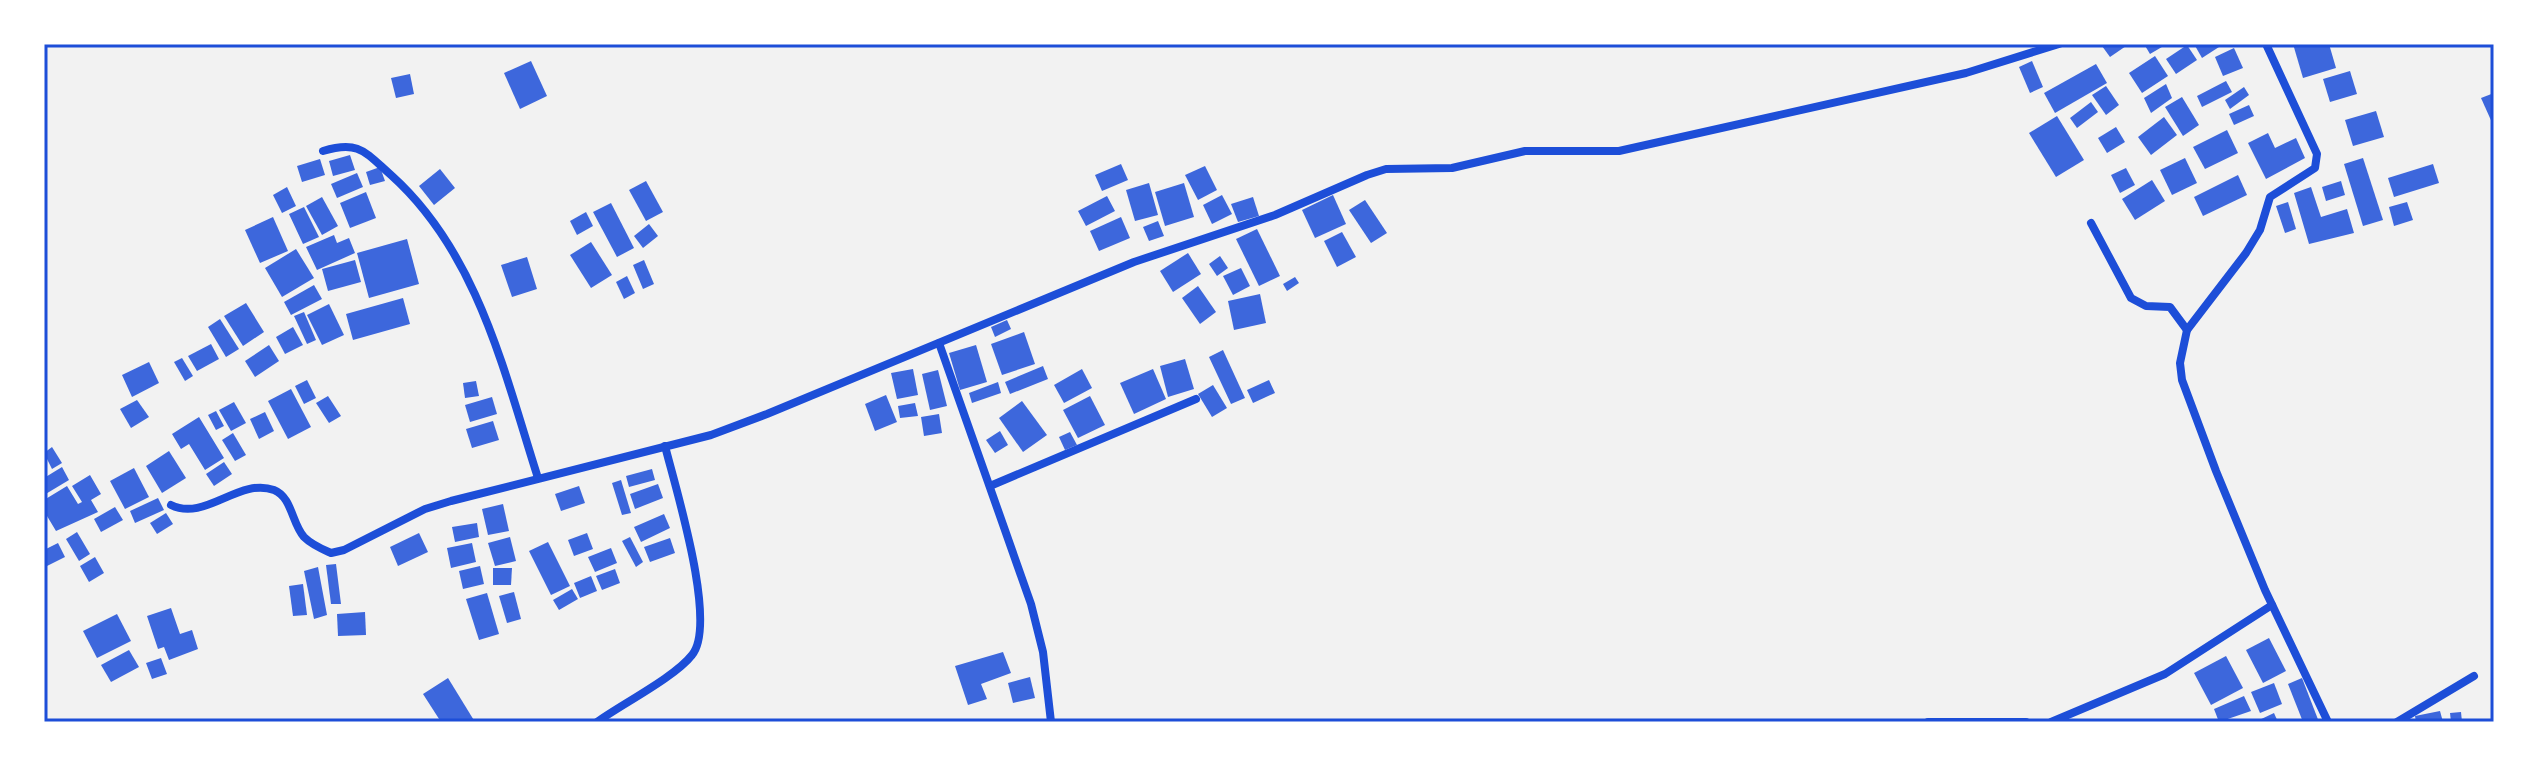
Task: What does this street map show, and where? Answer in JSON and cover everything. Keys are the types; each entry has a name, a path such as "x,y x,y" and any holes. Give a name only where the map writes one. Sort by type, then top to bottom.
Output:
{"street":[{"path":"171,505 182,510 204,507 257,488 275,490 287,502 302,535 331,553 358,545 425,509 665,446 767,414 1134,262 1275,215 1386,169 1452,168 1525,151 1619,151 1966,73 2059,44"},
{"path":"2266,44 2317,154 2315,168 2270,197 2260,230 2246,253 2187,330 2180,363 2182,380 2272,605 2328,722"},
{"path":"323,151 355,146 365,151 404,187 439,228 466,273 494,342 538,478"},
{"path":"2091,223 2131,298 2146,306 2170,307 2187,330"},
{"path":"939,343 1031,604 1043,652 1051,722"},
{"path":"990,486 1196,399"},
{"path":"597,722 694,654 701,630 697,577 665,446"},
{"path":"2051,722 2165,674 2272,605"},
{"path":"2397,722 2474,676"},
{"path":"1928,722 2026,722"}],"building":[{"path":"2129,44 2110,57 2102,46"},
{"path":"2144,44 2167,44 2150,54"},
{"path":"2194,44 2217,44 2219,47 2202,58"},
{"path":"2293,44 2329,44 2336,68 2303,78"},
{"path":"2187,45 2197,60 2176,74 2166,59"},
{"path":"2234,48 2243,68 2223,76 2215,57"},
{"path":"2155,56 2168,76 2142,93 2129,73"},
{"path":"531,61 547,96 520,109 504,73"},
{"path":"2032,61 2043,87 2030,93 2019,67"},
{"path":"2096,64 2107,83 2055,113 2044,93"},
{"path":"2350,71 2357,94 2330,102 2323,79"},
{"path":"410,74 414,94 396,98 391,78"},
{"path":"2226,81 2232,92 2202,107 2197,96"},
{"path":"2166,84 2172,98 2151,113 2144,98"},
{"path":"2106,86 2119,105 2106,115 2092,95"},
{"path":"2244,87 2249,95 2230,109 2225,100"},
{"path":"2494,93 2494,127 2481,98"},
{"path":"2182,97 2199,125 2183,136 2165,107"},
{"path":"2091,102 2098,112 2077,128 2070,118"},
{"path":"2249,105 2254,116 2234,125 2229,114"},
{"path":"2376,111 2384,137 2353,146 2345,120"},
{"path":"2057,116 2084,160 2056,177 2029,133"},
{"path":"2164,117 2177,135 2151,155 2138,137"},
{"path":"2116,127 2125,142 2107,153 2098,138"},
{"path":"2227,130 2238,153 2205,169 2193,147"},
{"path":"2268,133 2275,148 2296,138 2305,158 2266,179 2248,143"},
{"path":"350,155 355,170 333,176 329,161"},
{"path":"2185,158 2197,183 2172,195 2160,170"},
{"path":"2363,158 2383,220 2363,226 2344,164"},
{"path":"320,159 325,175 302,182 297,166"},
{"path":"1121,164 1128,180 1102,191 1095,175"},
{"path":"2433,164 2439,183 2394,197 2388,178"},
{"path":"1205,166 1217,190 1198,200 1185,175"},
{"path":"380,167 385,181 370,185 366,172"},
{"path":"2126,168 2135,185 2120,193 2111,175"},
{"path":"440,169 455,188 434,205 419,186"},
{"path":"357,173 363,187 337,198 331,184"},
{"path":"2238,175 2247,195 2203,216 2194,197"},
{"path":"2152,180 2165,201 2135,220 2122,199"},
{"path":"646,181 663,212 646,221 629,190"},
{"path":"2341,181 2345,195 2326,201 2322,187"},
{"path":"1149,183 1158,215 1135,221 1126,190"},
{"path":"1184,183 1194,217 1165,226 1155,192"},
{"path":"287,187 296,206 282,213 273,195"},
{"path":"2311,187 2321,217 2347,209 2354,233 2309,244 2294,193"},
{"path":"366,192 376,218 350,228 340,203"},
{"path":"1222,195 1232,214 1212,224 1203,205"},
{"path":"1333,195 1346,224 1315,238 1302,210"},
{"path":"1107,196 1115,211 1086,226 1078,211"},
{"path":"322,197 338,226 322,235 306,206"},
{"path":"1253,197 1259,216 1238,222 1231,204"},
{"path":"1365,200 1387,233 1371,243 1349,210"},
{"path":"2288,202 2296,229 2285,233 2276,206"},
{"path":"2407,202 2413,220 2394,226 2389,207"},
{"path":"611,203 634,248 617,257 593,212"},
{"path":"304,207 319,237 303,244 289,214"},
{"path":"586,212 593,226 577,235 570,221"},
{"path":"273,217 288,251 260,263 245,230"},
{"path":"1121,217 1130,238 1099,251 1090,231"},
{"path":"1158,221 1164,236 1149,241 1143,227"},
{"path":"649,224 658,236 643,248 634,236"},
{"path":"1257,229 1280,276 1259,286 1236,239"},
{"path":"1342,232 1356,257 1337,267 1324,241"},
{"path":"334,235 337,243 349,238 355,253 317,270 306,247"},
{"path":"407,239 419,284 369,298 357,253"},
{"path":"591,242 612,275 591,288 570,255"},
{"path":"296,249 314,278 282,297 265,268"},
{"path":"1188,253 1201,274 1173,292 1160,271"},
{"path":"1220,256 1228,268 1217,276 1209,264"},
{"path":"527,257 537,289 512,297 501,265"},
{"path":"355,260 361,282 328,291 322,269"},
{"path":"644,260 654,284 643,289 633,265"},
{"path":"1241,268 1250,286 1233,295 1223,276"},
{"path":"627,276 635,293 624,299 616,282"},
{"path":"1295,277 1299,283 1287,291 1283,284"},
{"path":"314,285 322,299 291,315 284,302"},
{"path":"1198,286 1216,312 1200,324 1182,298"},
{"path":"1260,294 1266,323 1234,330 1228,301"},
{"path":"403,298 410,324 353,340 346,314"},
{"path":"246,303 264,332 243,346 224,316"},
{"path":"329,304 344,335 322,345 307,315"},
{"path":"304,312 316,340 307,344 294,316"},
{"path":"220,319 239,349 226,357 208,327"},
{"path":"1007,320 1011,329 995,337 991,327"},
{"path":"293,327 303,345 285,354 276,337"},
{"path":"1024,332 1035,364 1002,375 991,344"},
{"path":"211,344 219,359 197,371 188,356"},
{"path":"269,345 279,361 255,377 245,361"},
{"path":"976,345 987,382 960,390 949,353"},
{"path":"1223,350 1245,398 1231,404 1209,357"},
{"path":"182,358 193,376 185,381 174,362"},
{"path":"1185,359 1194,389 1168,397 1160,366"},
{"path":"149,362 159,383 132,397 122,375"},
{"path":"1043,366 1048,379 1010,394 1005,382"},
{"path":"913,369 918,395 897,399 891,373"},
{"path":"1082,369 1092,388 1064,403 1054,385"},
{"path":"1153,369 1166,399 1134,414 1120,383"},
{"path":"938,370 947,406 930,410 922,374"},
{"path":"307,380 316,398 304,404 295,386"},
{"path":"1269,380 1275,393 1253,403 1247,390"},
{"path":"476,381 479,396 465,398 463,383"},
{"path":"998,382 1001,393 972,403 969,393"},
{"path":"1213,385 1227,408 1212,417 1198,394"},
{"path":"291,389 311,427 288,439 268,401"},
{"path":"886,395 897,422 875,431 865,404"},
{"path":"328,396 341,416 329,423 316,403"},
{"path":"1090,396 1105,425 1078,438 1063,410"},
{"path":"492,397 497,414 470,422 465,405"},
{"path":"137,400 149,417 131,428 120,409"},
{"path":"1022,401 1047,435 1023,452 999,418"},
{"path":"234,402 246,423 231,431 219,410"},
{"path":"915,403 918,416 900,418 898,406"},
{"path":"216,411 224,426 216,430 208,415"},
{"path":"265,412 274,431 259,439 250,419"},
{"path":"939,414 942,433 924,436 921,417"},
{"path":"199,417 224,458 205,470 189,444 181,449 172,434"},
{"path":"493,421 499,440 472,448 466,429"},
{"path":"1000,431 1008,445 995,453 986,440"},
{"path":"1070,432 1077,445 1065,450 1059,437"},
{"path":"233,433 246,455 235,461 222,440"},
{"path":"52,447 62,463 52,469 44,453"},
{"path":"169,451 186,478 162,493 146,466"},
{"path":"224,462 232,474 214,486 206,474"},
{"path":"62,467 69,480 44,495 44,478"},
{"path":"134,468 149,497 125,509 110,481"},
{"path":"652,469 655,480 629,487 626,476"},
{"path":"90,475 101,494 91,500 98,512 56,531 44,511 44,500 67,486 78,504 82,502 72,486"},
{"path":"621,480 631,513 622,515 612,483"},
{"path":"658,484 663,498 635,509 630,494"},
{"path":"579,486 585,503 561,511 555,494"},
{"path":"158,498 164,510 135,523 130,511"},
{"path":"503,504 509,531 488,535 482,509"},
{"path":"115,507 123,520 101,532 94,519"},
{"path":"166,513 173,524 157,534 150,523"},
{"path":"664,514 670,528 641,542 634,527"},
{"path":"477,523 479,537 455,542 452,527"},
{"path":"77,532 90,554 79,561 66,539"},
{"path":"419,533 428,552 398,566 390,547"},
{"path":"587,533 593,549 574,556 568,540"},
{"path":"510,537 516,561 495,566 488,543"},
{"path":"630,537 643,562 636,567 622,541"},
{"path":"670,538 675,553 650,562 644,547"},
{"path":"548,542 570,586 551,595 529,551"},
{"path":"58,543 65,557 45,567 44,550"},
{"path":"472,543 476,562 451,568 447,548"},
{"path":"611,548 617,563 595,572 588,557"},
{"path":"95,557 104,573 89,582 80,566"},
{"path":"336,564 341,604 331,604 326,565"},
{"path":"480,566 484,584 463,589 459,571"},
{"path":"318,567 327,615 314,619 304,571"},
{"path":"493,568 512,568 511,585 493,585"},
{"path":"615,569 620,583 602,590 596,576"},
{"path":"591,576 597,591 580,598 574,583"},
{"path":"303,584 307,615 293,616 289,586"},
{"path":"572,589 578,599 559,610 553,600"},
{"path":"514,592 521,619 507,623 499,596"},
{"path":"487,593 499,634 479,640 466,599"},
{"path":"171,608 180,634 192,630 198,649 169,660 164,647 158,649 147,616"},
{"path":"365,612 366,635 338,636 337,614"},
{"path":"117,614 131,641 97,658 83,631"},
{"path":"2269,638 2286,671 2263,683 2246,650"},
{"path":"129,650 139,667 111,682 101,665"},
{"path":"1003,652 1011,673 981,684 987,699 968,705 955,666"},
{"path":"2226,656 2243,688 2211,705 2194,673"},
{"path":"161,658 167,674 152,679 146,663"},
{"path":"1030,677 1035,698 1013,703 1008,683"},
{"path":"448,678 475,722 441,722 423,694"},
{"path":"2302,678 2319,722 2303,722 2288,684"},
{"path":"2274,683 2282,704 2260,713 2251,692"},
{"path":"2244,696 2251,711 2219,722 2214,709"},
{"path":"2440,711 2443,722 2416,722 2415,716"},
{"path":"2461,712 2462,722 2451,722 2450,713"},
{"path":"2274,713 2278,722 2255,722"}]}
